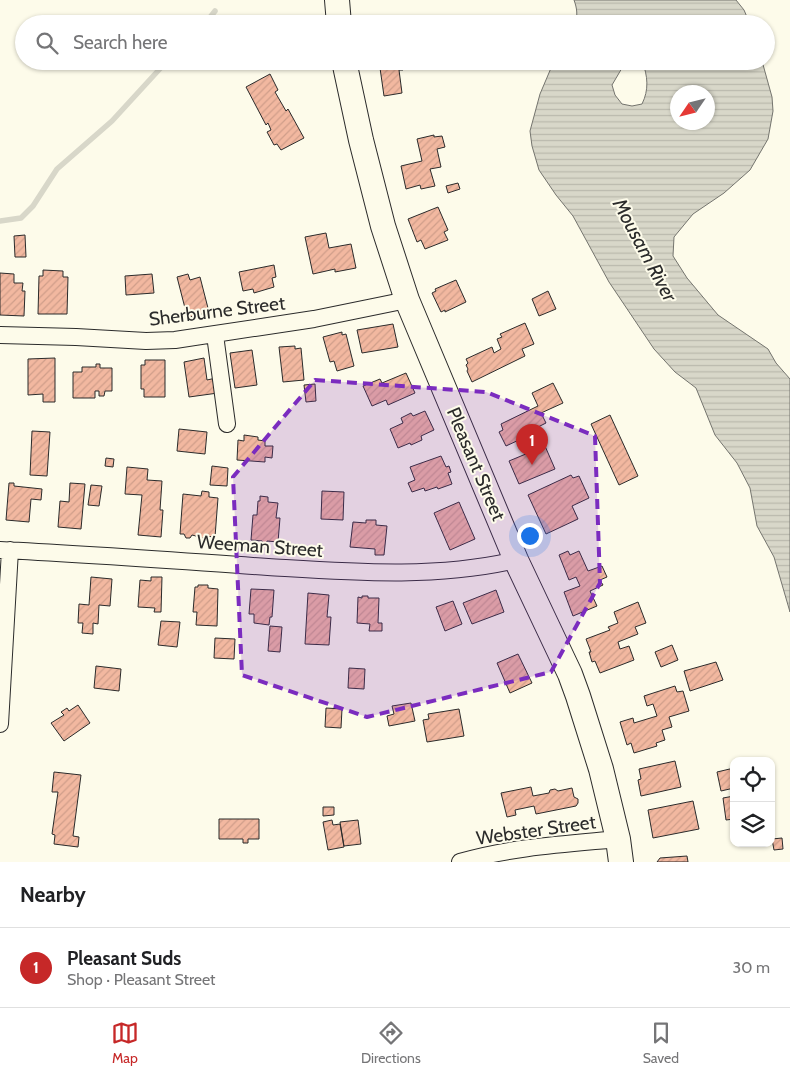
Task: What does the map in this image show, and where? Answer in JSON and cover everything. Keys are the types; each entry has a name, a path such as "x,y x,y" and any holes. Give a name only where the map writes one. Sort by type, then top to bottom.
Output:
{"main road":[{"path":"336,0 338,15"},
{"name":"Pleasant Street","path":"346,70 361,140 383,226 407,300 516,560 570,674 601,769 620,851"}],"street":[{"name":"Sherburne Street","path":"0,335 73,336 146,341 175,340 345,314 407,300"},
{"path":"215,335 227,424"},
{"path":"0,724 5,550"},
{"name":"Weeman Street","path":"5,550 374,573 451,571 486,567 516,560"},
{"name":"Webster Street","path":"460,862 483,855 524,848 620,851"}],"highlighted area":[{"path":"315,380 486,392 595,436 600,583 551,672 367,717 242,675 233,477"}],"water":[{"path":"574,0 736,0 746,15 577,15"},
{"name":"Mousam River","path":"550,70 621,70 612,85 615,95 622,104 632,106 642,104 647,88 645,70 764,70 772,97 773,111 768,139 750,170 724,193 693,214 674,237 673,256 687,278 718,315 768,349 776,363 790,379 790,612 774,557 757,526 750,488 737,463 715,435 696,388 675,372 654,349 609,282 573,216 539,170 530,131 540,94"}],"building":[{"path":"380,70 399,70 402,93 384,96"},
{"path":"270,74 278,90 275,92 286,111 288,109 304,138 281,150 277,144 274,145 267,132 271,130 268,123 266,125 246,87"},
{"path":"434,135 434,137 442,136 445,147 437,149 441,167 430,169 435,186 421,189 420,185 406,189 401,166 422,161 417,139"},
{"path":"458,183 460,189 448,193 446,186"},
{"path":"438,207 448,230 444,232 448,240 425,249 421,240 417,242 408,219"},
{"path":"326,233 329,248 351,244 356,268 335,272 335,269 313,274 305,237"},
{"path":"25,235 26,257 15,257 14,236"},
{"path":"274,265 276,277 272,278 274,287 254,293 253,289 243,291 239,272"},
{"path":"43,270 63,271 63,277 68,277 67,314 38,314 39,276 43,276"},
{"path":"0,273 14,274 14,283 23,283 22,291 25,291 24,316 0,315"},
{"path":"152,274 154,293 126,295 125,276"},
{"path":"188,274 190,280 200,277 209,312 190,317 189,311 186,312 177,277"},
{"path":"456,280 466,302 441,312 432,293 436,291 435,289"},
{"path":"548,291 556,309 539,316 532,299"},
{"path":"525,323 534,344 522,349 525,356 472,382 467,371 466,365 468,363 466,359 492,347 494,353 501,349 497,339 502,337 500,334"},
{"path":"393,324 398,347 362,353 357,330"},
{"path":"342,332 342,335 346,334 354,366 337,371 334,361 330,362 323,337"},
{"path":"295,346 295,349 301,348 304,380 283,382 279,347"},
{"path":"252,350 257,385 235,388 230,353"},
{"path":"55,358 55,402 43,402 43,394 28,395 28,359"},
{"path":"204,358 207,380 216,378 218,393 189,397 184,362"},
{"path":"145,360 165,360 165,397 144,397 144,389 141,389 141,365 145,365"},
{"path":"96,364 100,364 100,368 112,368 112,391 105,391 104,396 99,396 99,391 95,391 95,398 73,398 73,372 82,372 82,367 96,367"},
{"path":"406,373 415,393 388,405 386,400 372,406 363,386 380,379 382,383"},
{"path":"553,383 563,403 541,413 546,423 532,430 534,433 506,446 499,432 503,430 501,424 538,406 532,393"},
{"path":"315,384 316,401 306,402 304,385"},
{"path":"425,411 434,430 421,436 422,440 398,448 390,429 403,423 401,418 411,413 413,416"},
{"path":"610,415 638,476 619,485 591,424"},
{"path":"179,429 207,432 205,454 177,451"},
{"path":"32,431 50,432 47,476 30,475"},
{"path":"244,435 258,437 258,440 265,441 265,446 273,446 272,458 265,457 265,462 237,460 238,440 244,441"},
{"path":"545,446 555,469 519,484 509,461"},
{"path":"441,456 446,467 449,466 451,472 448,473 452,484 438,489 437,487 425,491 424,488 412,492 408,483 415,480 410,467"},
{"path":"106,458 114,459 113,467 105,466"},
{"path":"212,466 228,468 227,486 210,485"},
{"path":"127,467 148,469 147,480 162,481 160,510 163,510 161,537 138,535 142,495 125,494"},
{"path":"571,475 573,478 579,476 589,498 572,506 578,519 546,534 528,495"},
{"path":"9,483 14,483 14,486 42,489 41,500 31,499 29,522 6,520"},
{"path":"70,483 85,484 81,529 58,527 60,501 69,502"},
{"path":"91,485 102,486 99,506 88,505"},
{"path":"202,491 209,492 209,497 218,498 215,537 204,536 202,539 198,539 192,535 190,538 186,538 184,534 180,534 183,494 201,496"},
{"path":"322,491 344,492 343,520 321,519"},
{"path":"260,496 268,497 268,502 278,503 276,518 280,518 278,542 267,541 266,544 262,541 251,540 253,515 257,515"},
{"path":"459,502 475,539 450,550 434,513"},
{"path":"366,520 376,520 376,525 387,526 384,555 375,555 375,549 350,547 353,522 366,523"},
{"path":"568,551 570,555 579,551 588,571 602,566 607,577 600,580 603,585 590,591 597,606 573,616 564,592 580,586 576,577 569,580 559,555"},
{"path":"91,577 112,579 110,606 99,605 98,624 93,623 93,634 82,633 83,623 78,623 79,604 89,605"},
{"path":"151,577 162,577 161,612 154,612 155,608 138,607 140,580 151,581"},
{"path":"198,585 208,585 208,588 218,589 217,626 196,625 197,612 193,612 195,587 198,587"},
{"path":"251,589 274,590 272,617 270,617 269,625 254,623 254,614 249,614"},
{"path":"496,590 504,612 472,624 463,603"},
{"path":"308,593 329,595 327,617 331,617 329,645 305,644"},
{"path":"362,596 379,598 378,623 382,623 382,631 369,631 370,624 357,623 358,597 362,598"},
{"path":"453,601 462,624 445,631 436,607"},
{"path":"638,602 646,623 635,627 638,634 618,642 620,649 629,646 634,660 600,673 595,661 592,662 589,652 591,652 586,639 610,630 608,627 618,623 614,612"},
{"path":"161,621 180,622 177,647 158,645"},
{"path":"270,626 282,627 280,652 268,651"},
{"path":"215,638 235,639 234,659 214,658"},
{"path":"672,645 678,660 661,667 655,652"},
{"path":"518,654 532,683 510,693 497,663"},
{"path":"716,662 723,680 690,691 684,671"},
{"path":"96,666 121,669 119,691 94,688"},
{"path":"349,668 365,669 364,689 348,688"},
{"path":"675,686 677,692 683,691 689,711 669,717 672,727 662,730 665,740 656,743 657,746 634,753 631,743 627,745 620,722 633,718 634,723 657,716 653,704 647,706 644,696"},
{"path":"411,703 415,721 389,726 387,716 394,714 392,706"},
{"path":"78,705 90,723 64,741 51,723 64,715 61,712 67,708 69,711"},
{"path":"326,708 342,709 341,728 325,727"},
{"path":"459,709 464,736 427,742 423,720 429,719 428,714"},
{"path":"675,761 681,787 641,796 638,780 641,779 639,769"},
{"path":"730,769 730,789 721,791 717,772"},
{"path":"54,772 81,775 73,836 79,837 78,847 54,844 55,835 52,834 58,792 52,792"},
{"path":"531,787 533,796 549,793 550,790 555,789 558,791 572,788 578,803 576,806 536,814 534,806 515,810 516,815 507,817 501,793"},
{"path":"730,797 730,820 726,820 723,798"},
{"path":"693,801 699,829 653,838 648,810"},
{"path":"323,807 334,807 334,815 323,816"},
{"path":"219,819 259,819 259,839 248,839 248,843 243,843 243,839 219,839"},
{"path":"332,820 333,825 340,824 344,847 328,850 323,822"},
{"path":"358,820 361,844 344,846 340,822"},
{"path":"782,838 783,849 774,850 775,839"},
{"path":"687,856 688,862 657,862 660,858"}],"waterway":[{"path":"212,15 215,11"},
{"path":"0,221 21,218 33,206 57,169 112,121 159,70"}],"place":[{"name":"Pleasant Suds","path":"532,465"}]}
